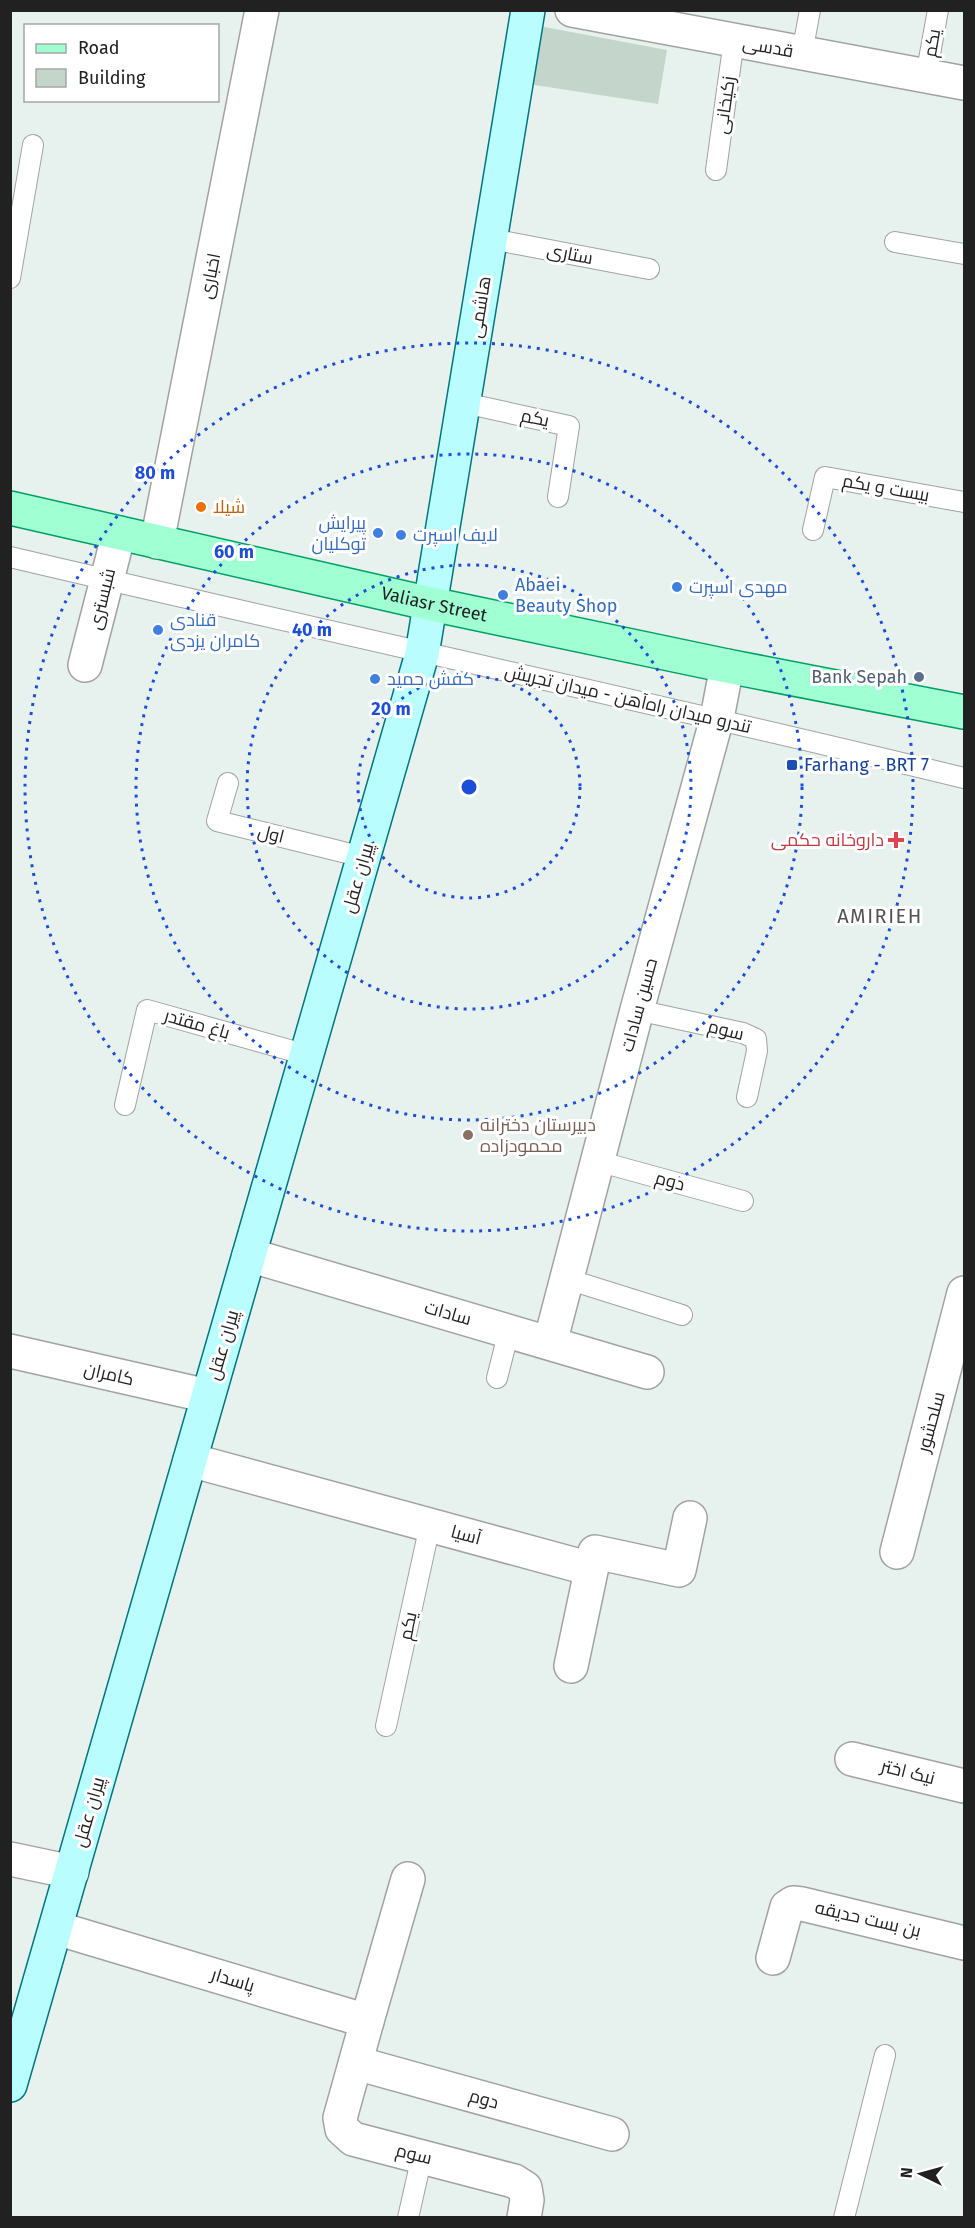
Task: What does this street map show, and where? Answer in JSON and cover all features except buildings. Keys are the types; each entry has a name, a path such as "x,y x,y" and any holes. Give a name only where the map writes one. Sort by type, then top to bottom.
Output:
{"main road":[{"name":"Valiasr Street","path":"10,508 431,604 727,666 964,712"}],"street":[{"name":"اخباری","path":"157,542 262,10"},
{"name":"هاشمی","path":"431,604 528,10"},
{"name":"قدسی","path":"572,10 630,16 734,40 964,83"},
{"name":"شبستری","path":"85,664 118,533"},
{"name":"پیران عقل","path":"10,2085 422,654 431,604"},
{"name":"حسین سادات","path":"550,1343 637,1010 717,718 727,666"},
{"name":"سادات","path":"249,1255 647,1372"},
{"name":"سلحشور","path":"897,1552 964,1293"},
{"name":"کامران","path":"10,1351 208,1396"},
{"name":"آسیا","path":"190,1460 591,1569"},
{"path":"571,1666 595,1552 679,1570 690,1518"},
{"name":"نیک اختر","path":"852,1759 964,1786"},
{"path":"10,1859 72,1872"},
{"path":"356,2063 408,1879"},
{"name":"بن بست حدیقه","path":"773,1958 788,1907 793,1903 964,1943"},
{"name":"پاسدار","path":"56,1928 368,2020"},
{"name":"دوم","path":"356,2063 612,2134"},
{"name":"سوم","path":"356,2063 340,2118 342,2129 353,2139 514,2181 525,2188 527,2200 524,2217"}],"lane":[{"path":"802,53 810,10"},
{"name":"یکم","path":"926,76 938,10"},
{"name":"زکیخانی","path":"716,170 734,40"},
{"path":"10,278 33,145"},
{"name":"ستاری","path":"490,239 649,269"},
{"path":"896,242 964,254"},
{"name":"یکم","path":"464,404 570,426 558,497"},
{"name":"بیست و یکم","path":"813,530 825,477 964,502"},
{"name":"تندرو میدان راه‌آهن - میدان تجریش","path":"10,557 422,654 717,718 964,778"},
{"name":"اول","path":"228,783 217,821 363,857"},
{"name":"باغ مقتدر","path":"125,1106 147,1010 307,1055"},
{"name":"سوم","path":"637,1010 743,1033 756,1039 757,1051 747,1097"},
{"name":"دوم","path":"597,1161 743,1201"},
{"path":"567,1279 682,1315"},
{"path":"497,1378 510,1331"},
{"name":"یکم","path":"386,1726 430,1525"},
{"path":"844,2217 885,2055"},
{"path":"408,2217 422,2156"}],"place":[{"name":"شیلا","path":"201,507"},
{"name":"پیرایش توکلیان","path":"378,533"},
{"name":"لایف اسپرت","path":"401,535"},
{"name":"مهدی اسپرت","path":"677,587"},
{"name":"Abaei Beauty Shop","path":"503,595"},
{"name":"قنادی کامران یزدی","path":"158,630"},
{"name":"Bank Sepah","path":"919,677"},
{"name":"کفش حمید","path":"375,679"},
{"name":"Farhang - BRT 7","path":"792,765"},
{"name":"داروخانه حکمی","path":"896,840"},
{"name":"دبیرستان دخترانه محمودزاده","path":"468,1135"}],"district":[{"name":"AMIRIEH","path":"880,916"}]}
